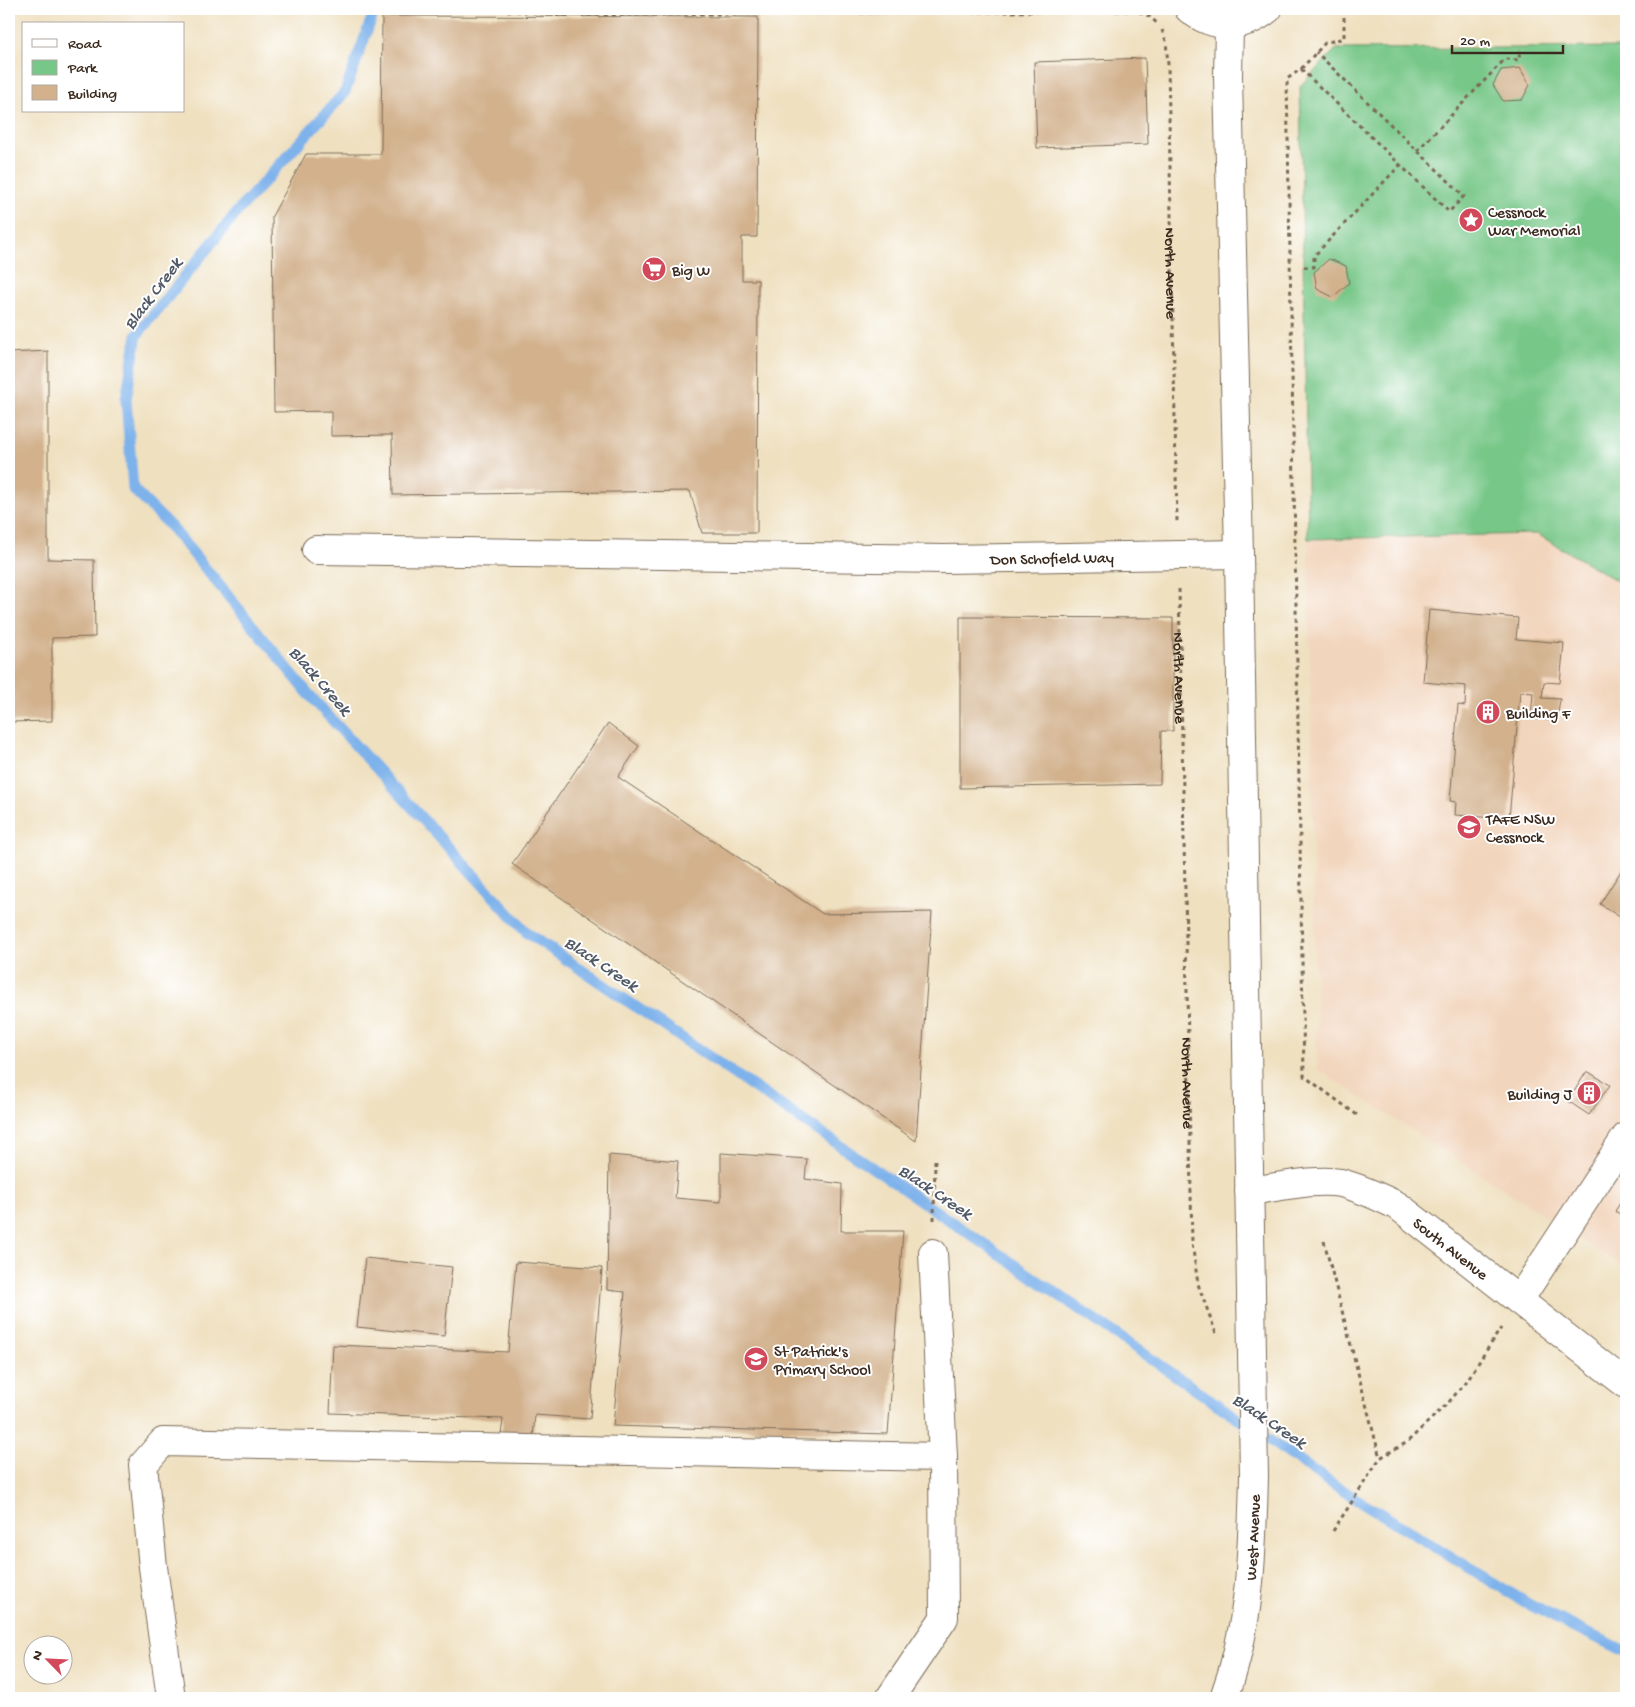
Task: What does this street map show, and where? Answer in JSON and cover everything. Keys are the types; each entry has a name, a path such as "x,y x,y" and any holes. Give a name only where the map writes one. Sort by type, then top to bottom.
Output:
{"street":[{"path":"1189,9 1206,19 1229,25 1244,23 1259,17 1268,9"},
{"path":"1229,25 1228,87 1239,554 1249,1191"},
{"name":"Don Schofield Way","path":"316,550 865,557 944,560 1239,554"},
{"path":"1519,1300 1626,1137"},
{"name":"South Avenue","path":"1249,1191 1322,1182 1339,1183 1369,1192 1398,1206 1626,1384"},
{"name":"West Avenue","path":"1224,1698 1236,1665 1248,1606 1252,1552 1254,1476 1249,1191"},
{"path":"890,1698 944,1618 943,1457 933,1254"},
{"path":"172,1698 153,1567 144,1465 163,1442 943,1457"}],"path":[{"name":"North Avenue","path":"484,9 565,15 1137,11 1150,17 1161,26 1166,41 1168,65 1192,1243 1198,1284 1217,1338"},
{"path":"1344,9 1344,38 1325,43 1301,70 1287,79 1304,1076 1357,1115"},
{"path":"1417,151 1505,60 1519,60 1520,49"},
{"path":"1301,70 1449,212 1464,196 1316,52"},
{"path":"1304,268 1314,267 1314,256 1400,165"},
{"path":"933,1254 935,1156"},
{"path":"1324,1241 1380,1458"},
{"path":"1333,1531 1380,1458 1406,1443 1448,1403 1466,1382 1519,1300"}],"shaded area":[{"name":"TAFE NSW Cessnock","path":"1537,534 1626,586 1626,1268 1317,1069 1308,539"}],"green space":[{"path":"1626,47 1626,586 1537,534 1308,539 1300,86 1336,49"}],"building":[{"path":"382,16 758,17 757,237 742,237 742,280 758,280 757,533 702,533 690,491 393,495 392,435 331,436 331,411 274,412 272,216 306,154 381,154"},
{"path":"1145,58 1148,144 1037,148 1034,62"},
{"path":"1520,68 1530,85 1522,100 1503,101 1493,85 1501,70"},
{"path":"1329,259 1346,266 1349,283 1333,297 1317,289 1314,272"},
{"path":"48,351 48,559 94,560 95,637 52,638 52,721 9,722 9,353"},
{"name":"Building F","path":"1429,610 1518,618 1516,639 1564,643 1560,683 1544,682 1542,698 1560,699 1557,720 1531,718 1533,693 1520,692 1509,819 1455,815 1456,802 1450,801 1458,705 1465,706 1466,686 1423,682"},
{"path":"960,617 1173,618 1173,731 1161,731 1160,784 960,788"},
{"path":"608,723 639,746 618,777 823,914 932,912 916,1141 512,864"},
{"path":"1626,863 1626,921 1600,904"},
{"name":"Building J","path":"1587,1071 1610,1085 1589,1115 1568,1101"},
{"name":"St Patrick's Primary School","path":"721,1153 807,1159 805,1179 842,1184 841,1231 903,1231 888,1434 613,1426 625,1292 607,1290 609,1155 678,1161 675,1198 721,1202"},
{"path":"1626,1194 1626,1218 1615,1211"},
{"path":"365,1258 452,1267 444,1336 357,1327"},
{"path":"516,1262 602,1268 590,1419 535,1415 533,1438 501,1436 503,1419 330,1413 333,1345 508,1352"}],"waterway":[{"name":"Black Creek","path":"375,9 345,92 237,212 137,335 126,399 133,489 173,529 312,698 526,932 1008,1260 1334,1485 1530,1605 1626,1652"}],"place":[{"name":"Cessnock War Memorial","path":"1471,220"},
{"name":"Big W","path":"654,269"},
{"name":"Building F","path":"1488,712"},
{"name":"TAFE NSW Cessnock","path":"1469,827"},
{"name":"Building J","path":"1589,1093"},
{"name":"St Patrick's Primary School","path":"756,1359"}]}
